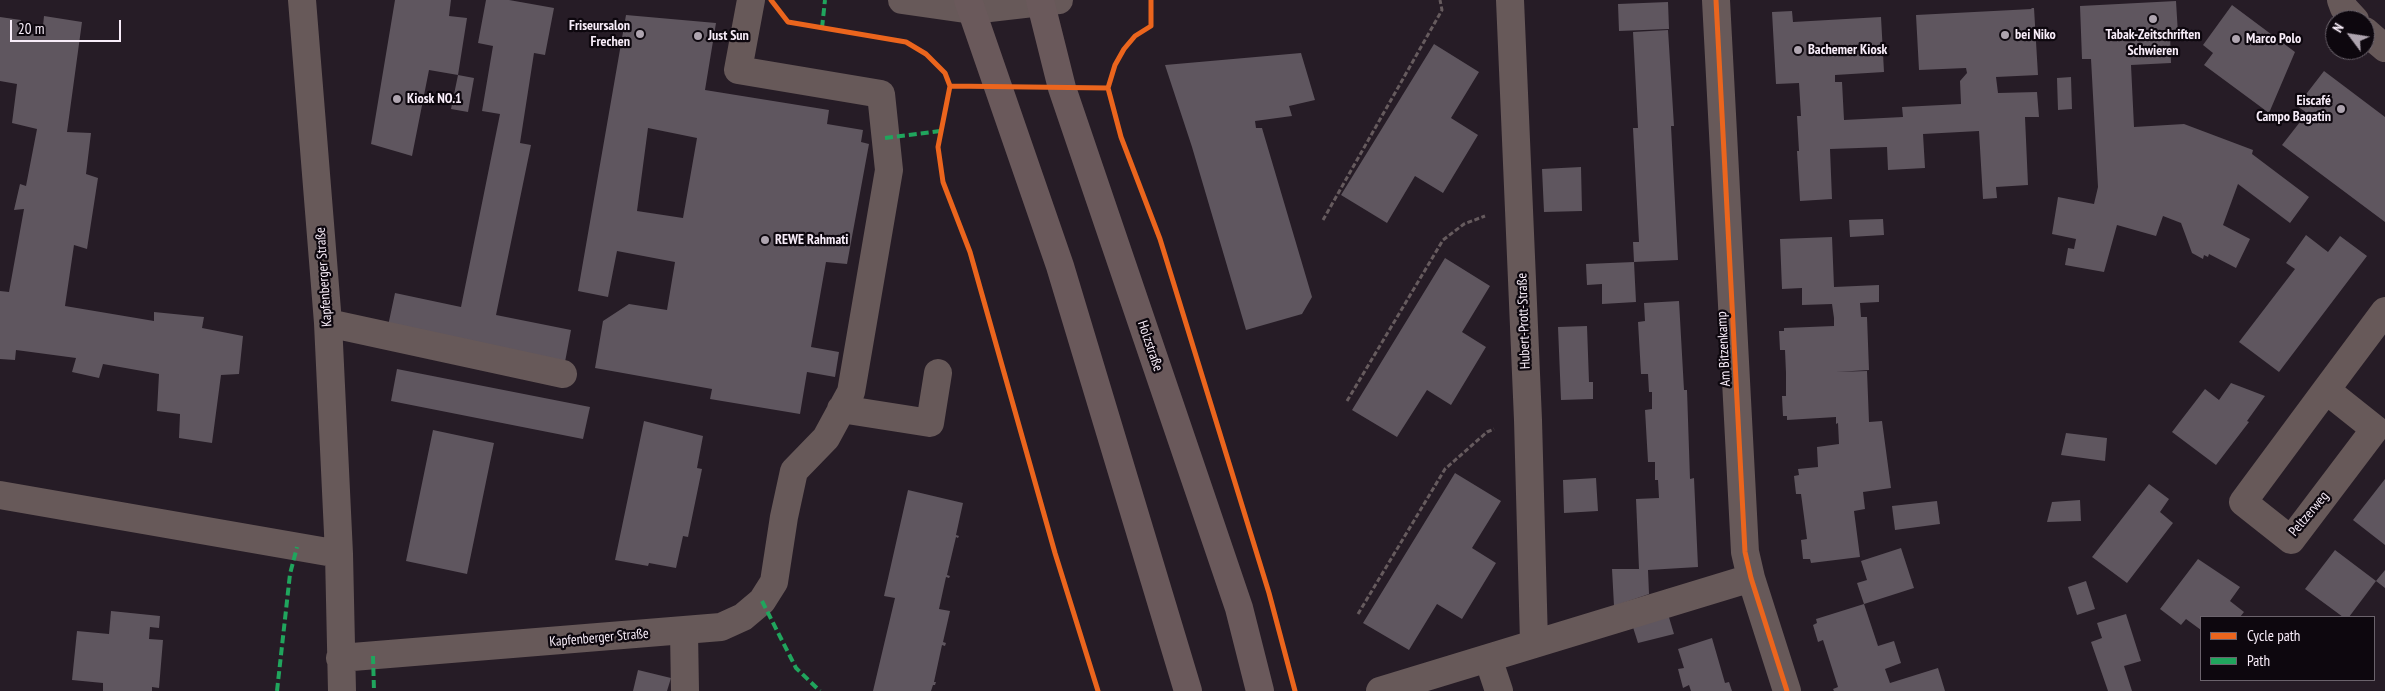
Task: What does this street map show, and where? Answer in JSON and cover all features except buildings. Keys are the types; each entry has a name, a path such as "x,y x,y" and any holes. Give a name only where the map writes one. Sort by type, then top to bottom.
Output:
{"main road":[{"name":"Holzstraße","path":"1046,0 1062,88 1239,608 1260,691"},
{"path":"970,5 1060,266 1188,691"}],"street":[{"name":"Kapfenberger Straße","path":"302,0 328,323 339,554 342,691"},
{"name":"Kapfenberger Straße","path":"340,658 721,627 743,617 762,601 774,582 784,517 794,471 826,438 851,392 889,170 881,94 738,70 751,0"},
{"path":"902,0 970,5 1046,0"},
{"name":"Hubert-Prott-Straße","path":"1510,0 1528,420 1534,642"},
{"name":"Am Bitzenkamp","path":"1716,0 1745,552 1751,578 1787,691"},
{"path":"2375,40 2385,48"},
{"name":"Peltzerweg","path":"2326,390 2375,429 2291,540 2243,502 2326,390 2385,311"},
{"path":"328,323 563,374"},
{"path":"842,409 930,423 938,373"},
{"path":"0,495 339,554"},
{"path":"1380,691 1534,642 1751,578"},
{"path":"684,631 685,691"},
{"path":"1488,658 1499,691"}],"path":[{"path":"1323,220 1442,10 1440,0"},
{"path":"1347,401 1443,240 1464,224 1520,207"},
{"path":"1358,614 1445,469 1487,432 1513,420 1528,420"}],"marked path":[{"path":"822,28 825,0"},
{"path":"885,138 940,131"},
{"path":"277,691 290,574 297,547"},
{"path":"762,601 796,668 820,691"},
{"path":"373,656 374,691"}],"cycle path":[{"path":"771,0 788,22 906,42 926,54 945,73 950,86 938,147 943,182 970,252 1055,553 1098,691"},
{"path":"1151,0 1151,26 1135,36 1124,49 1115,65 1108,88 1121,137 1160,239 1269,593 1295,691"},
{"path":"1716,0 1745,552 1751,578 1787,691"},
{"path":"950,86 1108,88"}],"place":[{"name":"Tabak-Zeitschriften Schwieren","path":"2153,19"},
{"name":"Friseursalon Frechen","path":"640,34"},
{"name":"bei Niko","path":"2005,35"},
{"name":"Just Sun","path":"698,36"},
{"name":"Marco Polo","path":"2236,39"},
{"name":"Bachemer Kiosk","path":"1798,50"},
{"name":"Kiosk NO.1","path":"397,99"},
{"name":"Eiscafé Campo Bagatin","path":"2341,109"},
{"name":"REWE Rahmati","path":"765,240"}]}
